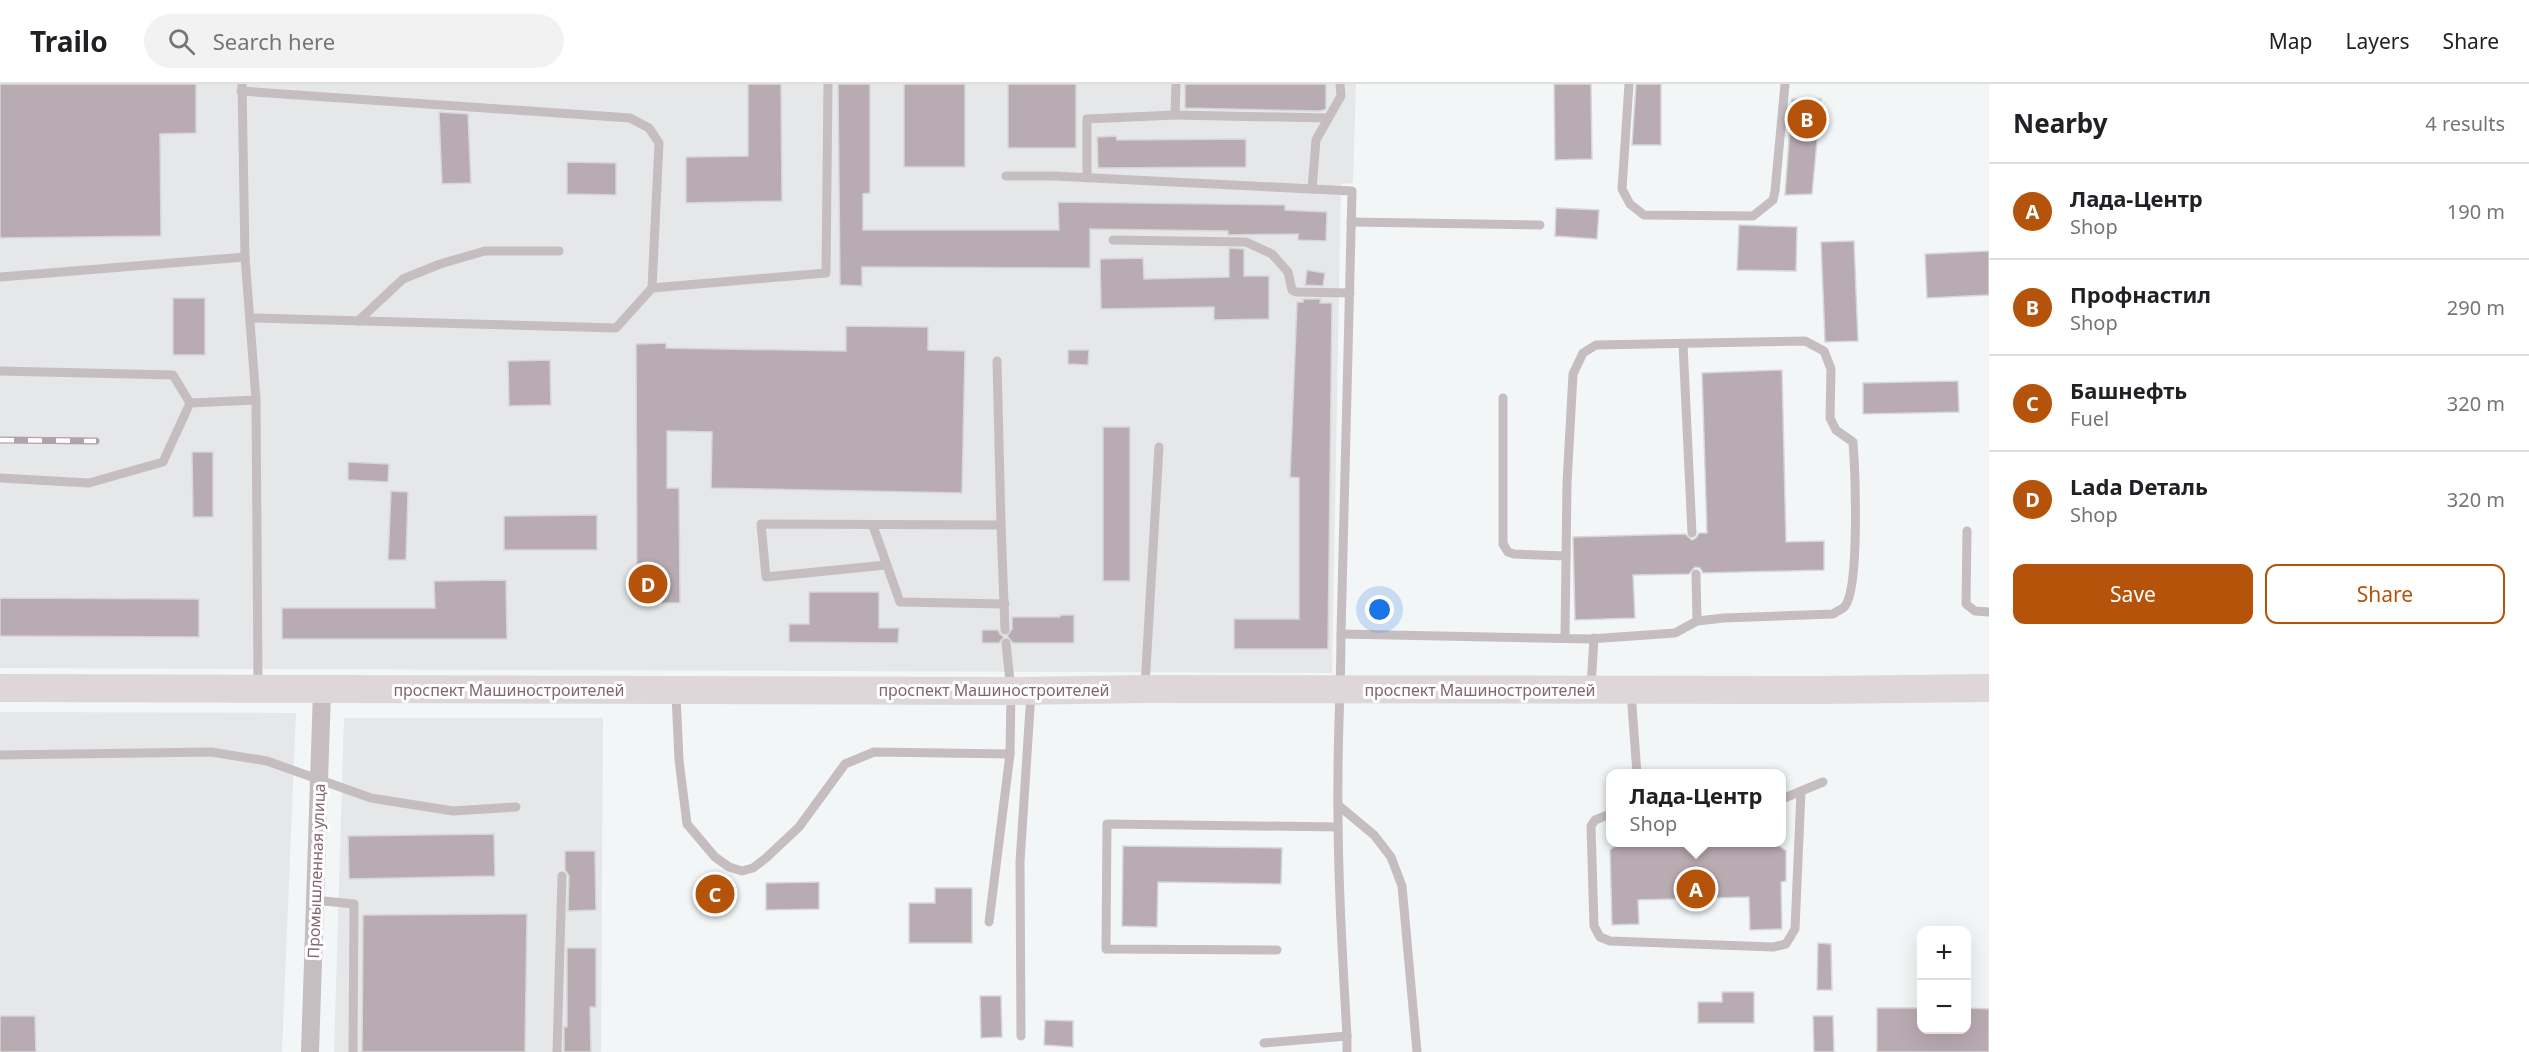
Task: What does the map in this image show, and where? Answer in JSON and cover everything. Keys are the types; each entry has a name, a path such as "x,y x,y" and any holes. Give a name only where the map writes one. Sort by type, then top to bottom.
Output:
{"main road":[{"name":"проспект Машиностроителей","path":"0,688 322,691 1989,688"}],"street":[{"name":"Промышленная улица","path":"310,1052 322,691"}],"lane":[{"path":"652,288 826,273 828,84"},
{"path":"1176,84 1176,115"},
{"path":"1312,189 1316,140 1341,96 1340,84"},
{"path":"1629,84 1623,189 1630,204 1644,215 1753,216 1773,200 1785,84"},
{"path":"250,318 616,328 652,288 659,143 649,128 630,118 241,88 245,257 256,400 258,690"},
{"path":"1088,178 1087,119 1176,115 1329,118"},
{"path":"1006,176 1352,191 1341,634 1342,690 1338,729 1338,827 1347,1052"},
{"path":"1351,222 1540,225"},
{"path":"1113,240 1246,242 1272,254 1288,272 1292,290 1296,292 1350,293"},
{"path":"358,321 403,279 440,264 485,251 560,251"},
{"path":"0,277 245,257"},
{"path":"1341,634 1565,638 1594,638 1675,633 1697,621 1833,614 1846,605 1853,579 1855,466 1853,442 1850,437 1836,430 1830,418 1831,369 1824,351 1805,341 1596,345 1583,353 1573,374 1567,483 1565,638"},
{"path":"1683,344 1692,533"},
{"path":"998,361 1005,630"},
{"path":"0,371 173,375 190,403"},
{"path":"1503,398 1503,544 1508,552 1514,554 1566,556"},
{"path":"190,403 256,400"},
{"path":"0,478 89,483 163,462 190,403"},
{"path":"1145,689 1159,447"},
{"path":"886,565 766,577 761,524 1001,525"},
{"path":"873,526 900,602 1005,604"},
{"path":"1967,531 1966,604 1974,611 1989,612"},
{"path":"1696,574 1697,621"},
{"path":"1590,690 1594,638"},
{"path":"1006,643 1021,691 1021,1036"},
{"path":"676,689 679,760 687,824 715,856 729,867 742,871 753,868 766,858 799,827 844,764 874,752 1010,754"},
{"path":"1631,689 1637,769"},
{"path":"989,922 1010,754 1021,691"},
{"path":"0,755 211,752 267,762 371,798 453,811 516,807"},
{"path":"1786,797 1823,782"},
{"path":"1606,816 1594,820 1591,826 1594,926 1600,937 1610,941 1773,947 1786,944 1795,929 1801,791"},
{"path":"1338,805 1374,835 1390,857 1402,886 1417,1052"},
{"path":"1277,950 1106,949 1107,824 1338,827"},
{"path":"557,1052 562,876"},
{"path":"314,900 354,904 353,1052"},
{"path":"1264,1043 1347,1036"}],"shaded area":[{"path":"0,84 1356,84 1353,183 1341,184 1332,673 0,668"},
{"path":"0,712 296,713 282,1052 0,1052"},
{"path":"344,718 603,718 601,1052 334,1052"}],"building":[{"path":"0,84 196,84 196,133 160,134 161,236 0,238"},
{"path":"748,84 781,84 782,201 686,203 686,157 748,156"},
{"path":"838,84 870,84 870,193 863,194 863,230 1059,230 1058,202 1285,205 1285,210 1327,212 1326,241 1298,240 1298,234 1228,235 1228,231 1090,229 1090,268 862,267 862,286 840,285"},
{"path":"904,84 965,84 965,167 904,167"},
{"path":"1008,84 1076,84 1076,148 1008,148"},
{"path":"1185,84 1326,84 1326,109 1320,111 1185,108"},
{"path":"1554,84 1591,84 1592,159 1555,160"},
{"path":"1636,84 1661,84 1661,145 1632,145"},
{"path":"1792,99 1821,99 1812,194 1785,195"},
{"path":"439,112 468,114 471,183 442,184"},
{"path":"1116,136 1117,140 1246,139 1246,167 1098,168 1097,137"},
{"path":"567,162 616,163 616,195 567,194"},
{"path":"1556,208 1599,210 1597,239 1555,236"},
{"path":"1739,225 1797,227 1796,271 1737,270"},
{"path":"1854,241 1858,341 1825,342 1821,242"},
{"path":"1229,248 1244,249 1244,276 1269,276 1269,319 1214,320 1214,307 1101,309 1100,259 1143,258 1144,279 1229,277"},
{"path":"1989,251 1989,295 1927,298 1925,254"},
{"path":"1307,270 1325,273 1323,286 1305,285"},
{"path":"173,298 205,298 205,355 173,355"},
{"path":"1303,299 1321,299 1320,303 1332,303 1328,649 1234,649 1234,619 1299,619 1299,478 1290,477 1297,302 1303,302"},
{"path":"846,326 928,327 928,350 965,351 962,493 711,488 712,432 667,431 667,488 679,488 680,603 637,603 636,344 666,343 666,348 846,351"},
{"path":"1068,350 1089,350 1088,365 1068,364"},
{"path":"550,360 551,405 509,406 508,361"},
{"path":"1782,370 1786,542 1824,541 1824,570 1703,573 1700,568 1695,567 1689,574 1633,575 1635,618 1575,620 1573,537 1685,534 1692,540 1699,533 1707,533 1702,373"},
{"path":"1958,381 1959,412 1863,414 1863,383"},
{"path":"1103,427 1130,427 1130,581 1103,581"},
{"path":"192,452 213,452 213,517 193,517"},
{"path":"348,462 389,464 388,482 348,480"},
{"path":"391,491 408,492 406,560 388,560"},
{"path":"597,515 597,550 504,550 504,516"},
{"path":"506,580 507,639 282,639 282,608 435,608 434,581"},
{"path":"809,592 879,592 879,628 899,628 898,643 789,642 789,624 809,624"},
{"path":"0,598 199,599 199,637 0,636"},
{"path":"1060,615 1074,615 1074,643 1013,643 1007,636 1012,629 1012,617 1060,617"},
{"path":"982,630 998,630 1004,637 999,643 982,643"},
{"path":"494,834 495,876 349,879 348,836"},
{"path":"1123,846 1282,848 1281,884 1158,882 1157,927 1122,926"},
{"path":"1614,847 1780,847 1786,851 1786,881 1781,882 1782,929 1750,930 1749,897 1638,900 1639,924 1612,925 1610,850"},
{"path":"565,851 595,851 596,910 568,911 569,876 565,870"},
{"path":"819,882 819,909 766,910 766,883"},
{"path":"935,888 972,888 972,943 909,943 909,903 935,903"},
{"path":"527,914 525,1052 362,1052 363,915"},
{"path":"1818,943 1831,944 1832,990 1817,990"},
{"path":"567,948 596,948 596,1007 590,1007 591,1052 564,1052 564,1027 567,1027"},
{"path":"1722,992 1754,992 1754,1023 1698,1023 1698,1002 1722,1002"},
{"path":"980,996 1001,996 1002,1037 981,1038"},
{"path":"1877,1008 1917,1008 1917,1034 1971,1034 1971,1008 1989,1009 1989,1052 1877,1052"},
{"path":"0,1016 35,1016 36,1052 0,1052"},
{"path":"1813,1016 1833,1016 1834,1052 1814,1052"},
{"path":"1045,1020 1073,1021 1073,1047 1044,1045"}],"railway":[{"path":"0,440 96,441"}],"place":[{"name":"Профнастил","path":"1807,119"},
{"name":"Lada Dеталь","path":"648,584"},
{"name":"Лада-Центр","path":"1696,889"},
{"name":"Башнефть","path":"715,894"}]}
